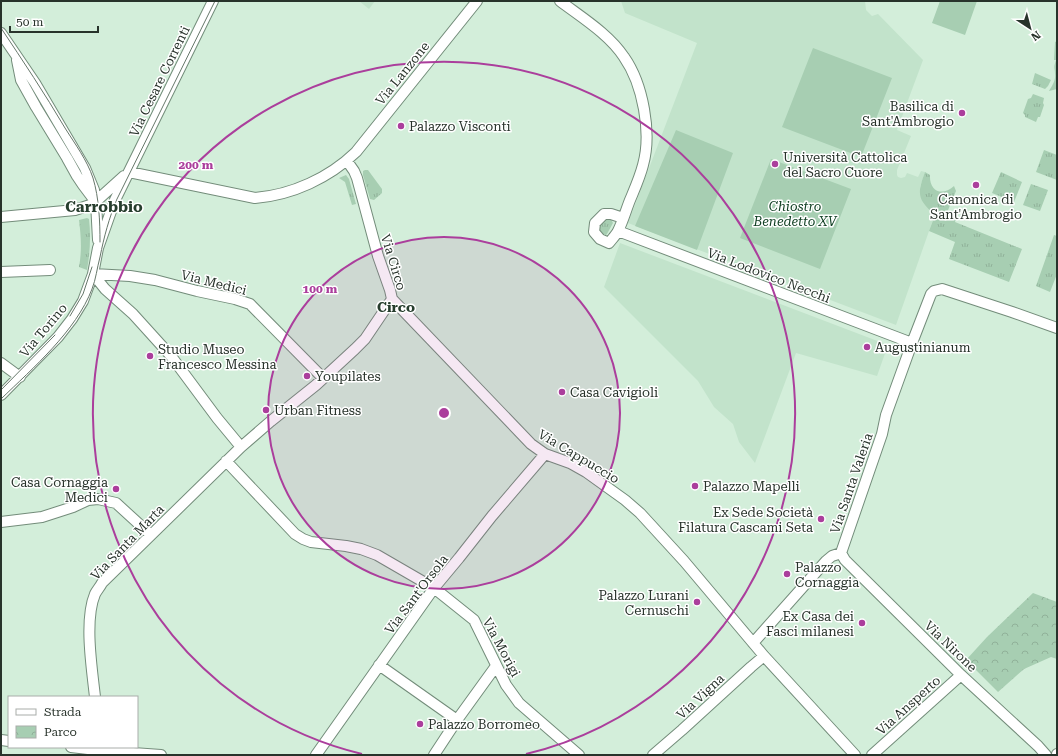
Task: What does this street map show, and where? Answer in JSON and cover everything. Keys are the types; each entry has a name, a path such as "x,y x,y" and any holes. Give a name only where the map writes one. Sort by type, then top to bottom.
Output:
{"street":[{"name":"Via Cesare Correnti","path":"129,172 213,1"},
{"name":"Via Lanzone","path":"129,172 255,198 269,197 300,188 320,178 347,161 356,152 477,1"},
{"path":"560,1 606,36 615,45 624,57 638,84 643,102 646,124 644,165 623,218 618,230 609,243 600,239 594,232 594,223 604,214 612,214 623,218"},
{"path":"1,33 17,56 21,80 36,107 83,186 96,202 98,248"},
{"name":"Via Circo","path":"226,461 355,349 365,339 392,299 378,256 357,178 347,161"},
{"path":"1,217 75,210 90,206 129,172"},
{"path":"129,172 115,200 98,248 93,274 105,289 133,314 171,356 217,418 241,447"},
{"name":"Via Lodovico Necchi","path":"618,230 912,343"},
{"path":"1,272 50,270"},
{"name":"Via Torino","path":"1,395 58,337 72,319 86,295 93,274"},
{"name":"Via Medici","path":"93,274 130,276 155,280 250,304 323,378"},
{"name":"Via Santa Valeria","path":"753,643 826,561 832,556 841,552 879,441 886,415 927,301 931,294 934,291 942,289 1057,328"},
{"name":"Via Cappuccio","path":"392,299 531,444 545,454 570,463 586,472 625,500 640,514 684,561 764,656 855,755"},
{"path":"1,363 20,377"},
{"name":"Via Sant'Orsola","path":"316,755 434,588 492,516 545,454"},
{"name":"Via Santa Marta","path":"95,696 90,652 90,616 95,595 102,583 226,461"},
{"name":"Via Morigi","path":"226,461 295,534 311,542 346,546 361,549 377,555 434,588 474,620 506,685 519,703 579,755"},
{"path":"1,522 42,517 73,507 88,500 98,498 116,503 151,535"},
{"name":"Via Nirone","path":"841,552 845,560 961,675 1046,755"},
{"name":"Via Vigna","path":"653,755 764,656"},
{"path":"379,665 457,720"},
{"path":"434,755 496,666"},
{"name":"Via Ansperto","path":"872,755 961,675"},
{"path":"88,748 105,749 126,754 161,755"}],"shaded area":[{"path":"359,1 375,1 369,9"},
{"name":"Università Cattolica del Sacro Cuore","path":"621,1 865,1 866,10 872,16 878,14 923,60 897,130 911,136 897,170 897,175 901,178 905,177 907,173 918,177 921,171 925,172 920,187 931,211 935,214 896,325 628,223 697,43 625,13"},
{"path":"620,243 888,345 877,376 796,353 755,463 739,442 733,424 714,407 698,381 604,287"}],"green space":[{"path":"940,1 977,1 965,35 932,23"},
{"path":"1057,41 1057,89 1049,91 1055,78 1054,67 1056,60 1054,60 1055,42"},
{"path":"813,48 892,78 861,157 782,127"},
{"path":"1035,73 1051,80 1045,89 1032,84"},
{"path":"1033,94 1044,98 1044,105 1040,117 1038,117 1036,122 1025,117 1023,113 1028,99 1031,98"},
{"path":"676,130 733,153 697,250 635,226"},
{"path":"1044,150 1057,155 1057,180 1036,172"},
{"name":"Chiostro Benedetto XV","path":"771,159 851,189 820,269 740,238"},
{"path":"368,170 382,189 382,193 374,200 370,199 363,175 363,171"},
{"path":"925,172 930,175 930,181 937,191 945,191 954,186 956,191 946,215 956,218 955,222 1022,249 1009,282 949,259 955,242 929,231 935,215 925,205 920,196"},
{"path":"1001,172 1022,182 1014,202 992,193"},
{"path":"346,175 349,179 356,204 352,205 345,182 339,178"},
{"path":"1031,184 1048,190 1040,211 1023,205"},
{"path":"607,217 611,219 613,223 604,237 600,236 598,226"},
{"path":"89,219 90,238 87,270 79,267 81,244 79,220"},
{"path":"1054,235 1057,236 1057,274 1050,292 1036,286"},
{"path":"1033,593 1057,602 1057,659 1051,657 1024,669 998,692 966,660 987,637"}],"tram line":[{"path":"1,399 40,362 65,334 85,305 93,285 103,242 117,199 215,1"},
{"path":"1,28 42,90 88,165 97,193 100,242"},
{"path":"70,316 83,294 92,267"},
{"path":"1,390 55,335"}],"place":[{"name":"Basilica di Sant'Ambrogio","path":"962,113"},
{"name":"Palazzo Visconti","path":"401,126"},
{"name":"Università Cattolica del Sacro Cuore","path":"775,164"},
{"name":"Canonica di Sant'Ambrogio","path":"976,185"},
{"name":"Augustinianum","path":"867,347"},
{"name":"Studio Museo Francesco Messina","path":"150,356"},
{"name":"Youpilates","path":"307,376"},
{"name":"Casa Cavigioli","path":"562,392"},
{"name":"Urban Fitness","path":"266,410"},
{"name":"Palazzo Mapelli","path":"695,486"},
{"name":"Casa Cornaggia Medici","path":"116,489"},
{"name":"Ex Sede Società Filatura Cascami Seta","path":"821,519"},
{"name":"Palazzo Cornaggia","path":"787,574"},
{"name":"Palazzo Lurani Cernuschi","path":"697,602"},
{"name":"Ex Casa dei Fasci milanesi","path":"862,623"},
{"name":"Palazzo Borromeo","path":"420,724"}],"district":[{"name":"Carrobbio","path":"104,207"},
{"name":"Circo","path":"396,307"}]}
